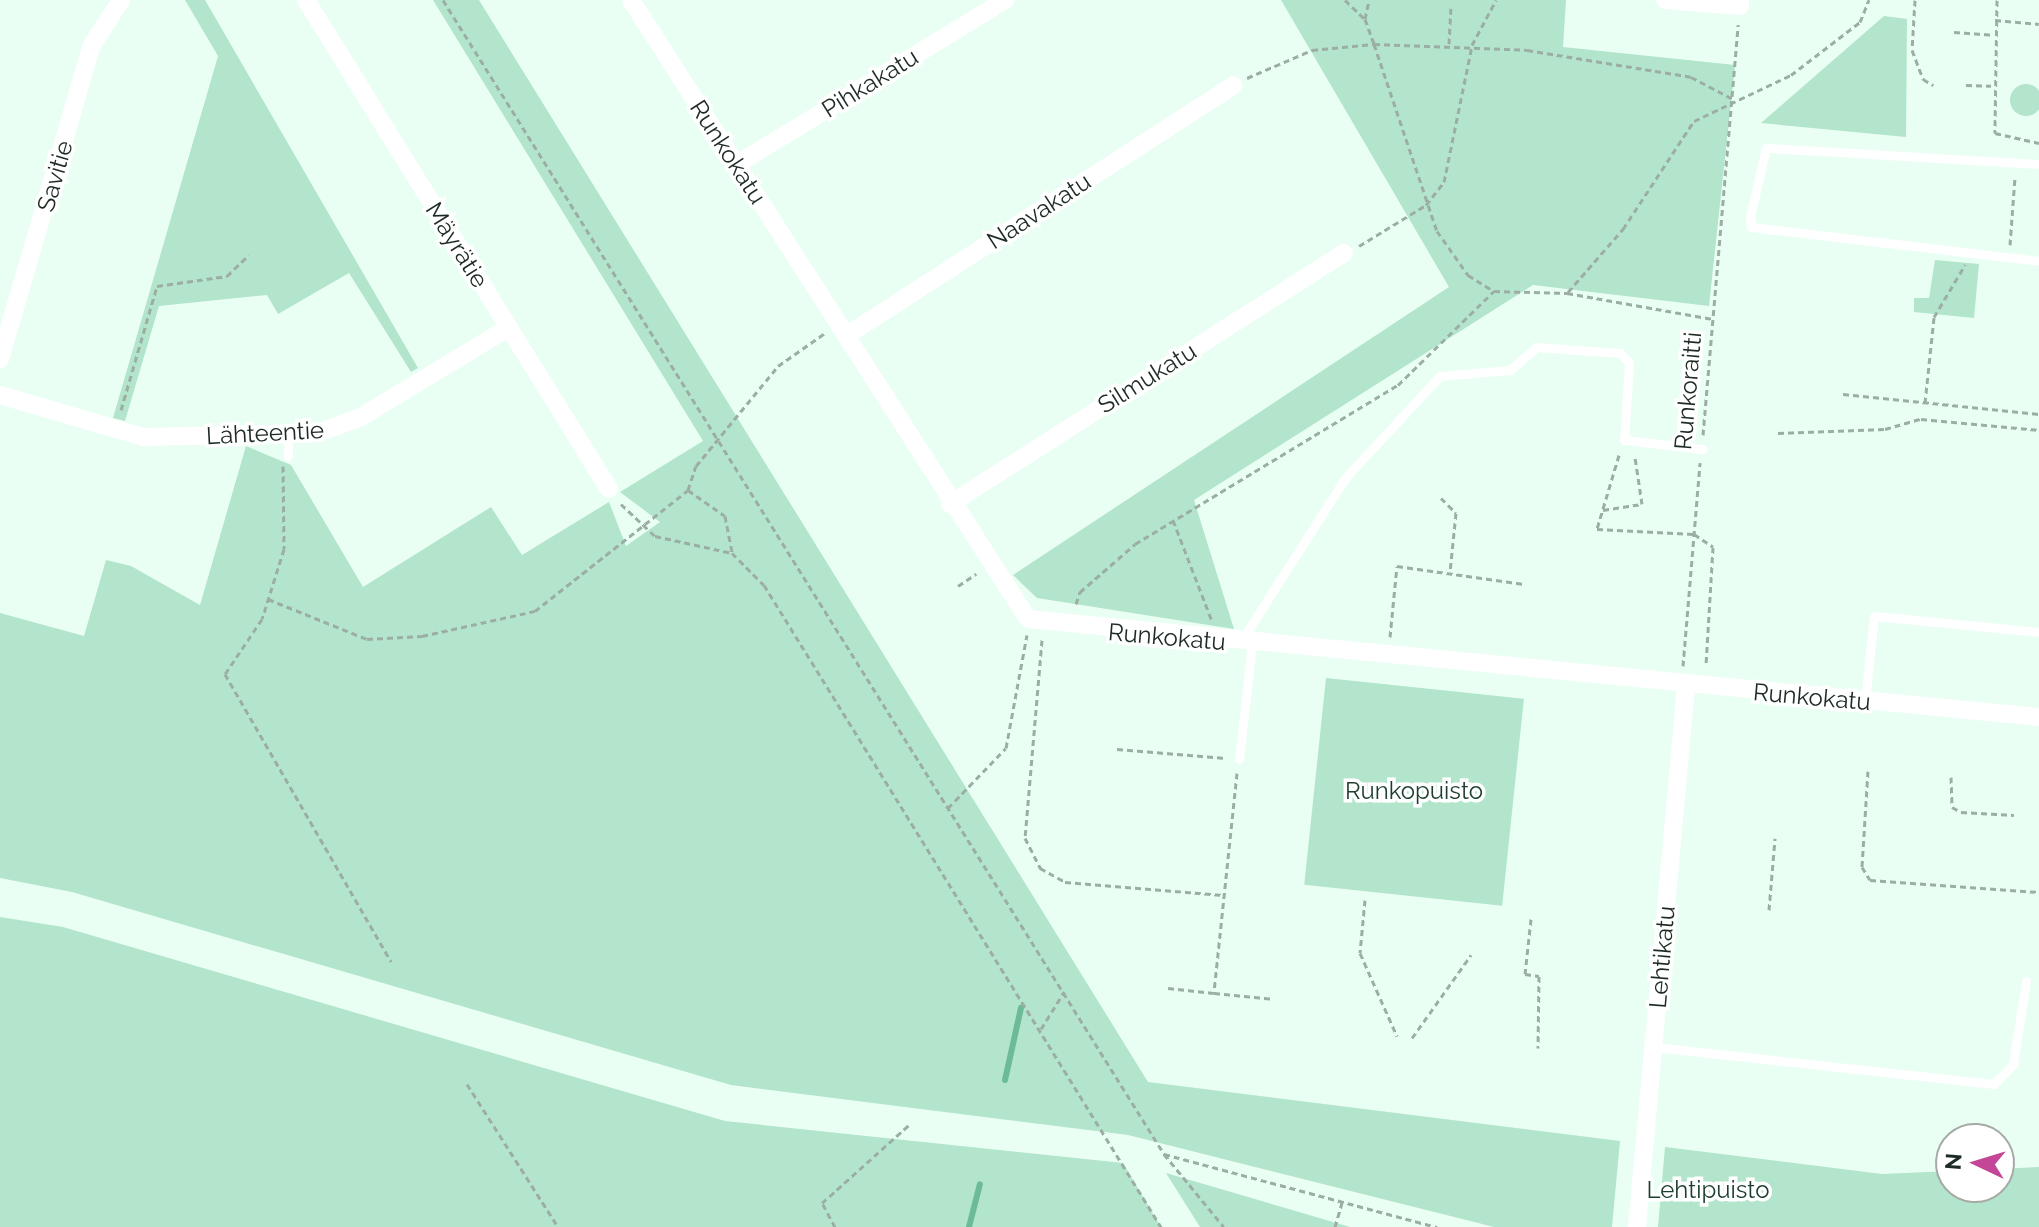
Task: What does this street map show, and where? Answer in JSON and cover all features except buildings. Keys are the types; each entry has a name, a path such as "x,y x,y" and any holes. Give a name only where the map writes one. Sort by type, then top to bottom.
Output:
{"street":[{"name":"Savitie","path":"0,359 92,45 121,0"},
{"name":"Mäyrätie","path":"306,0 609,489"},
{"name":"Runkokatu","path":"633,0 950,504 1036,622 1686,686 2039,717"},
{"name":"Pihkakatu","path":"736,165 1005,0"},
{"path":"1665,0 1740,3"},
{"name":"Naavakatu","path":"842,330 1233,86"},
{"name":"Silmukatu","path":"950,504 1344,253"},
{"name":"Lähteentie","path":"0,395 116,429 155,437 288,435 340,429 508,328"},
{"name":"Lehtikatu","path":"1637,1227 1686,686"}],"lane":[{"path":"2039,164 1838,147 1766,148 1760,157 1751,227 2039,261"},
{"path":"1239,759 1246,644 1346,477 1440,376 1510,370 1536,347 1620,353 1629,363 1624,440 1702,449"},
{"path":"288,435 288,456"},
{"path":"1865,701 1874,616 2039,632"},
{"path":"1654,1047 1994,1084 2013,1064 2026,981"}],"path":[{"path":"443,0 714,444 1065,992 1164,1154 1224,1227"},
{"path":"1345,0 1365,19 1426,205 1468,275 1494,291 1567,293 1713,319"},
{"path":"1365,19 1369,0"},
{"path":"1344,253 1426,205 1453,157 1472,45 1496,0"},
{"path":"1567,293 1623,229 1694,121 1733,99 1791,75 1860,22 1869,0"},
{"path":"1915,0 1912,50 1923,79 1933,85"},
{"path":"1997,0 1991,86 1995,133 2039,143"},
{"name":"Runkoraitti","path":"1686,686 1694,534 1740,3"},
{"path":"1449,44 1451,7"},
{"path":"1995,20 2039,24"},
{"path":"1954,32 1993,35"},
{"path":"1233,86 1312,50 1374,44 1449,44 1691,77 1733,99"},
{"path":"1966,85 1991,86"},
{"path":"2009,257 2017,162"},
{"path":"1925,403 1934,317 1968,253"},
{"path":"116,429 157,286 227,276 249,255"},
{"path":"1071,627 1080,592 1173,520 1398,385 1494,291"},
{"path":"268,599 367,639 422,636 535,611 638,526 688,490 714,444 778,366 842,330"},
{"path":"1843,394 2039,414"},
{"path":"1778,433 1885,429 1921,419 2039,430"},
{"path":"1624,440 1597,529 1694,534 1713,547 1705,669"},
{"path":"1603,510 1642,504 1636,459 1624,440"},
{"path":"288,456 279,474 284,549 268,599 229,660 230,691 391,962"},
{"path":"609,489 638,526 732,553 764,585 1161,1227"},
{"path":"688,490 725,516 732,553"},
{"path":"1441,498 1456,513 1450,572"},
{"path":"1173,520 1211,609 1213,641"},
{"path":"1389,645 1397,566 1524,584"},
{"path":"958,586 976,574"},
{"path":"948,808 1006,748 1036,622"},
{"path":"1036,622 1025,838 1040,868 1065,882 1222,895"},
{"path":"1117,749 1239,759 1222,895 1214,993"},
{"path":"1868,771 1862,867 1870,880 2039,892"},
{"path":"1951,777 1952,807 1961,812 2014,815"},
{"path":"1769,910 1775,838"},
{"path":"1365,900 1360,953 1397,1036"},
{"path":"1531,919 1525,974 1539,976 1538,1048"},
{"path":"1412,1038 1471,955"},
{"path":"1168,988 1274,999"},
{"path":"1041,1029 1065,992"},
{"path":"467,1084 558,1227"},
{"path":"835,1227 822,1203 910,1124"},
{"path":"1164,1154 1437,1227"},
{"path":"1335,1227 1342,1202"}],"green space":[{"path":"185,0 205,0 418,368 411,372 349,273 278,314 267,295 159,306 125,421 113,418 218,56"},
{"path":"433,0 479,0 1148,1082 1620,1141 1612,1227 1494,1227 1128,1135 731,1085 72,892 0,878 0,613 84,636 106,560 131,566 200,605 246,446 291,465 363,587 491,507 522,555 609,502 626,546 660,522 620,492 703,441"},
{"path":"1281,0 1566,0 1563,47 1735,65 1709,306 1533,285 1194,500 1234,629 1037,598 1013,575 1449,287"},
{"path":"1884,16 1907,19 1906,137 1761,123"},
{"path":"2026,84 2037,89 2042,100 2037,111 2026,116 2015,111 2010,100 2015,89"},
{"path":"1935,260 1979,264 1974,318 1914,312 1914,298 1929,298"},
{"name":"Runkopuisto","path":"1326,678 1524,699 1502,906 1304,885"},
{"path":"0,917 63,927 725,1121 1123,1163 1161,1227 0,1227"},
{"name":"Lehtipuisto","path":"1665,1147 1882,1174 1935,1172 1935,1203 2015,1203 2015,1168 2039,1167 2039,1227 1658,1227"},
{"path":"1166,1173 1350,1227 1200,1227"}],"waterway":[{"path":"1005,1080 1021,1008"},
{"path":"969,1227 980,1184"}]}
